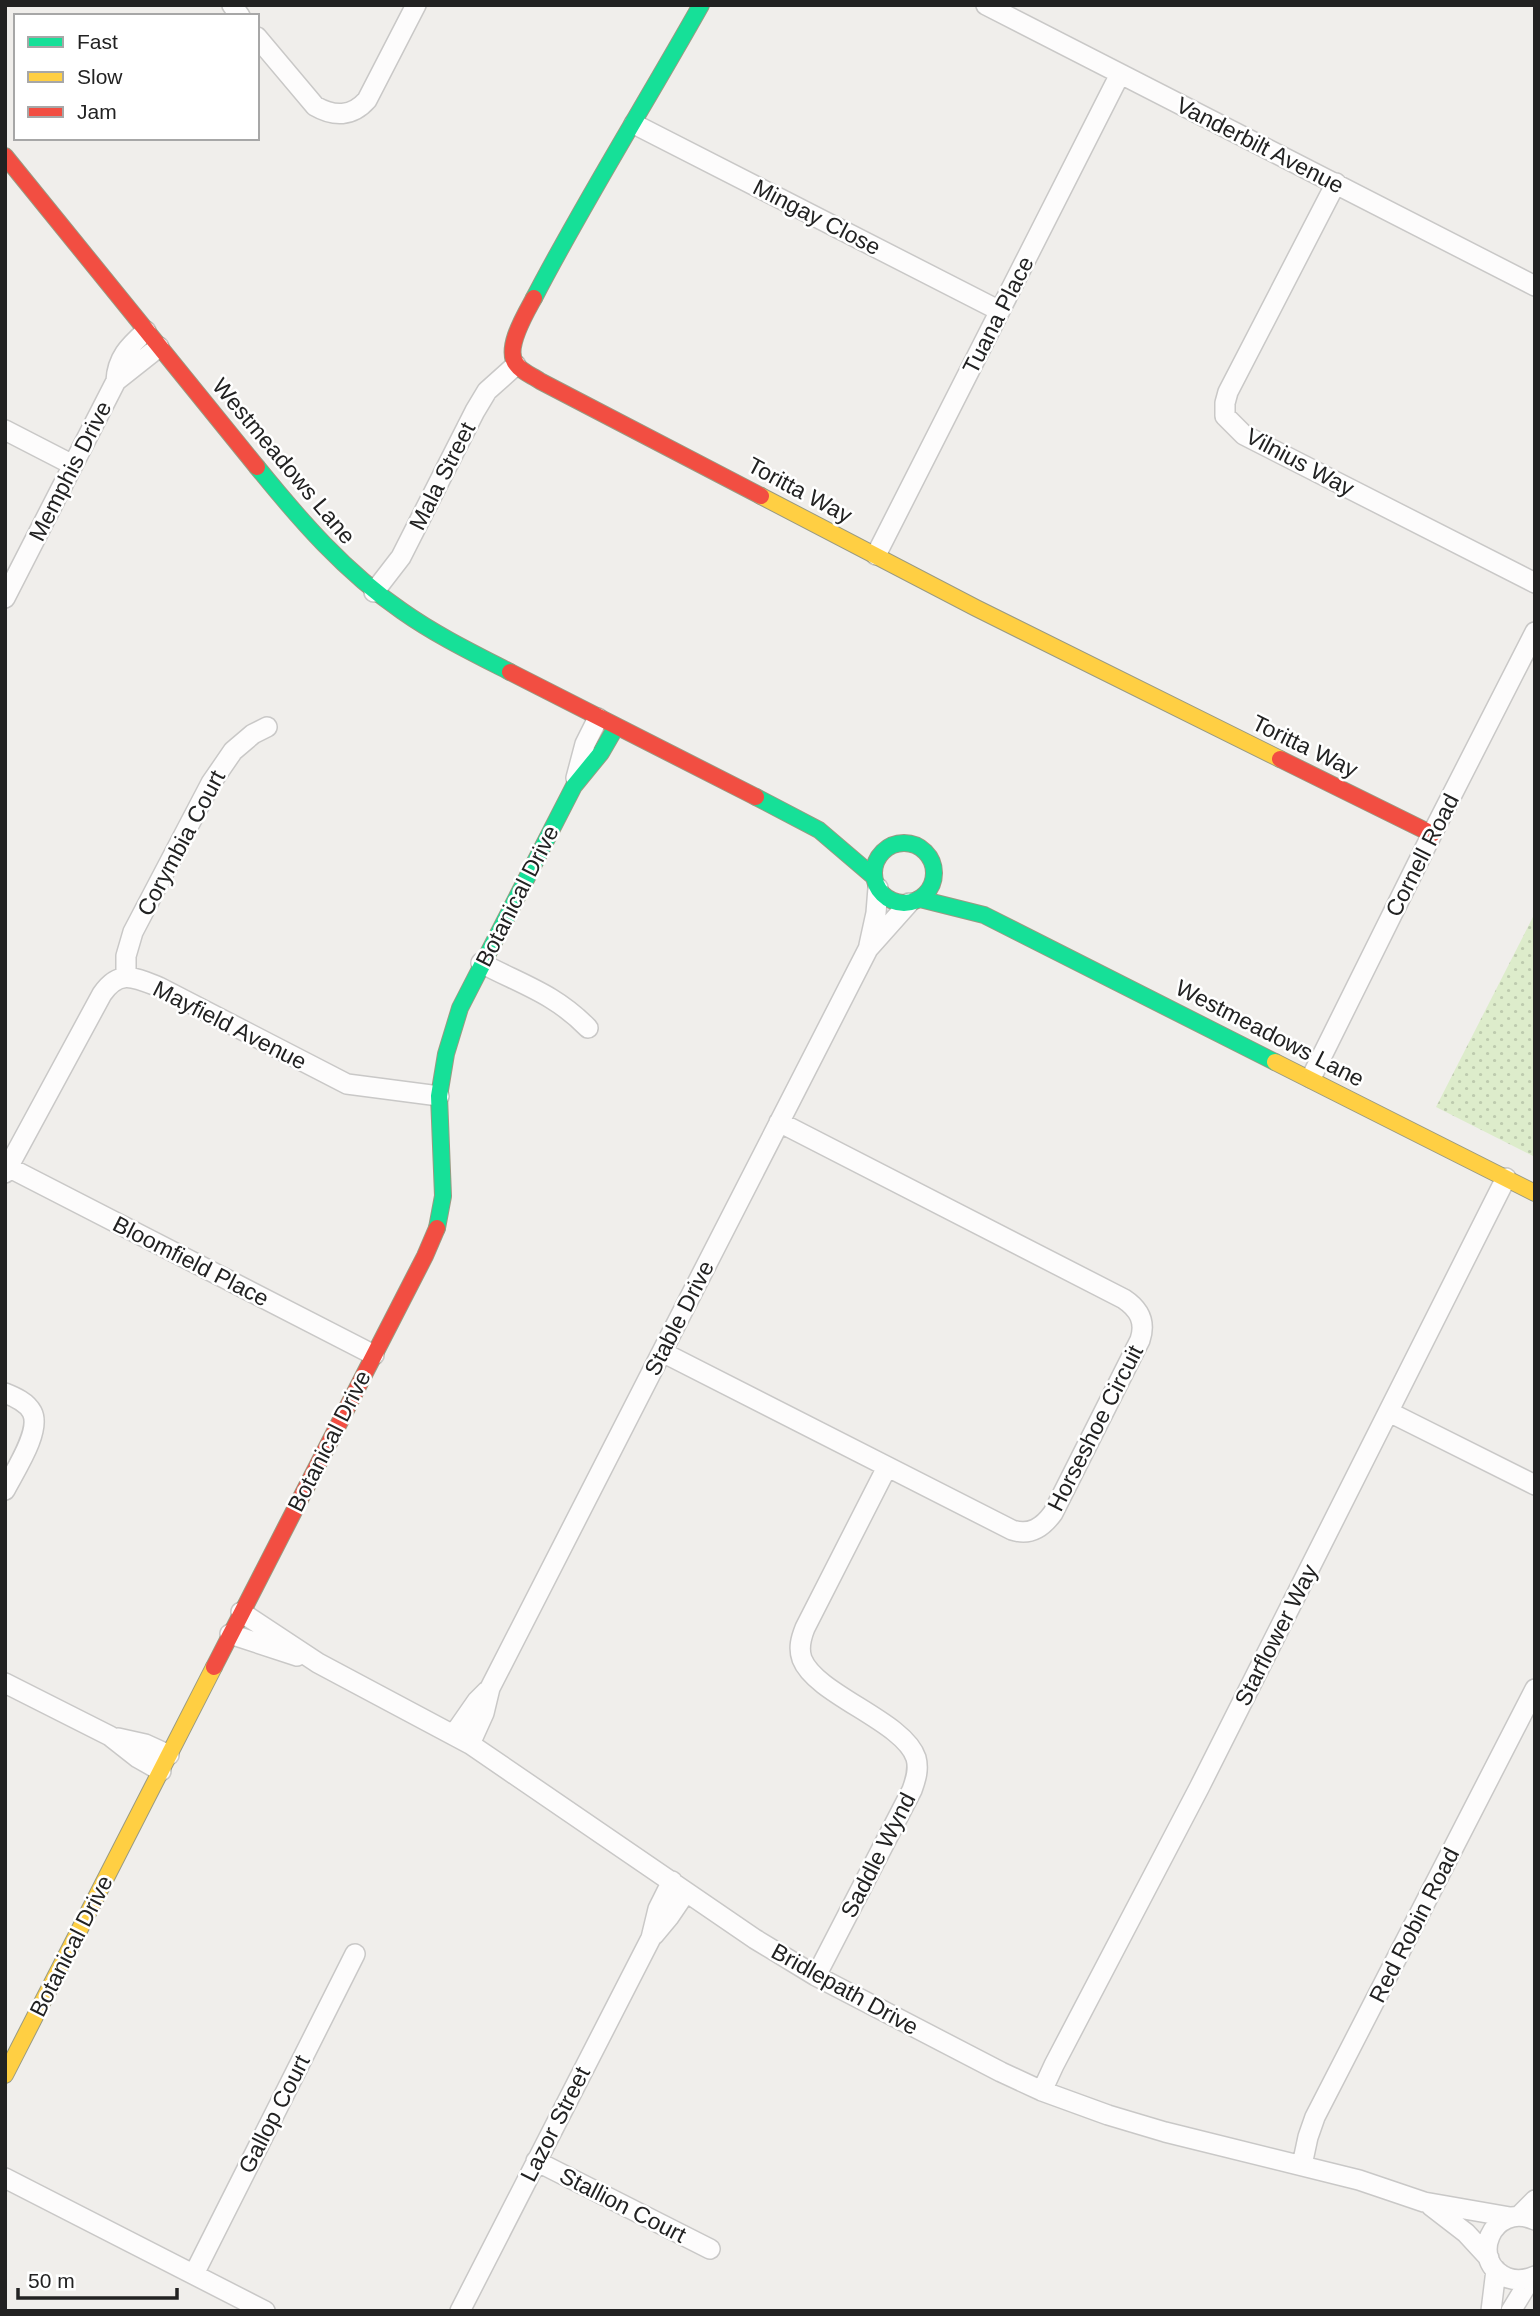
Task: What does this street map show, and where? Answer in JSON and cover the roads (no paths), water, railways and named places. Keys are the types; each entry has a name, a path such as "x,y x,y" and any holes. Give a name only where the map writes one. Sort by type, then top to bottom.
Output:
{"street":[{"path":"259,39 315,106 323,111 346,114 359,109 367,100 416,5"},
{"path":"516,365 512,355 517,330 575,219 634,124 701,5"},
{"name":"Vanderbilt Avenue","path":"986,5 1535,286"},
{"name":"Tuana Place","path":"876,555 1120,74"},
{"name":"Mingay Close","path":"634,124 1000,310"},
{"name":"Westmeadows Lane","path":"5,156 316,538 374,592 446,639 819,830 859,841 892,846"},
{"name":"Vilnius Way","path":"1336,183 1228,392 1225,416 1244,435 1535,583"},
{"name":"Memphis Drive","path":"5,598 116,381 119,361 126,350 146,331"},
{"name":"Memphis Drive","path":"116,381 159,347"},
{"name":"Toritta Way","path":"516,365 540,381 876,555 1432,834"},
{"name":"Mala Street","path":"374,592 401,557 487,391 516,365"},
{"path":"5,430 73,465"},
{"name":"Cornell Road","path":"1311,1078 1535,632"},
{"name":"Botanical Drive","path":"5,2075 13,2039 165,1763 425,1256 437,1227 443,1196 439,1096 446,1054 460,1008 574,786 585,744 607,722"},
{"name":"Corymbia Court","path":"125,977 126,956 133,932 211,783 233,751 253,733 267,727"},
{"name":"Westmeadows Lane","path":"819,830 876,882"},
{"path":"910,844 919,847 932,861 934,870 931,886 914,901 899,903 889,899 876,882 878,858 892,846 910,844"},
{"name":"Westmeadows Lane","path":"934,870 984,915"},
{"name":"Stable Drive","path":"462,1739 477,1701 490,1688 868,949 876,912 876,882"},
{"name":"Westmeadows Lane","path":"914,901 984,915 1535,1192"},
{"name":"Stable Drive","path":"868,949 914,901"},
{"path":"481,964 551,996 572,1011 588,1028"},
{"name":"Mayfield Avenue","path":"7,1170 102,994 115,979 125,977 159,987 347,1084 439,1096"},
{"name":"Horseshoe Circuit","path":"662,1352 1012,1530 1036,1530 1053,1513 1140,1340 1143,1330 1141,1316 1136,1308 1124,1299 779,1122"},
{"name":"Bloomfield Place","path":"7,1170 374,1355"},
{"name":"Starflower Way","path":"1042,2091 1199,1788 1506,1178"},
{"path":"5,1393 22,1401 32,1410 35,1424 33,1436 5,1490"},
{"path":"1390,1412 1535,1485"},
{"name":"Saddle Wynd","path":"816,1976 912,1790 918,1769 916,1758 905,1741 815,1676 800,1653 800,1644 806,1628 887,1467"},
{"name":"Bridlepath Drive","path":"241,1612 318,1663 462,1739 755,1939 816,1976 1000,2072 1042,2091 1164,2132 1359,2180 1424,2202 1521,2217"},
{"name":"Bridlepath Drive","path":"230,1634 318,1663"},
{"path":"5,1683 110,1735 145,1744 165,1763"},
{"name":"Red Robin Road","path":"1302,2165 1315,2117 1535,1689"},
{"name":"Lazor Street","path":"460,2311 650,1938 669,1917 679,1886"},
{"name":"Gallop Court","path":"194,2274 355,1954"},
{"name":"Stallion Court","path":"536,2161 710,2249"},
{"path":"5,2178 265,2311"},
{"path":"1491,2311 1492,2264 1488,2241 1490,2233 1502,2221 1521,2217 1535,2200"},
{"name":"Bridlepath Drive","path":"1424,2202 1466,2233 1492,2264"},
{"path":"1492,2264 1512,2279 1533,2277"},
{"path":"1511,2311 1533,2277"}]}
